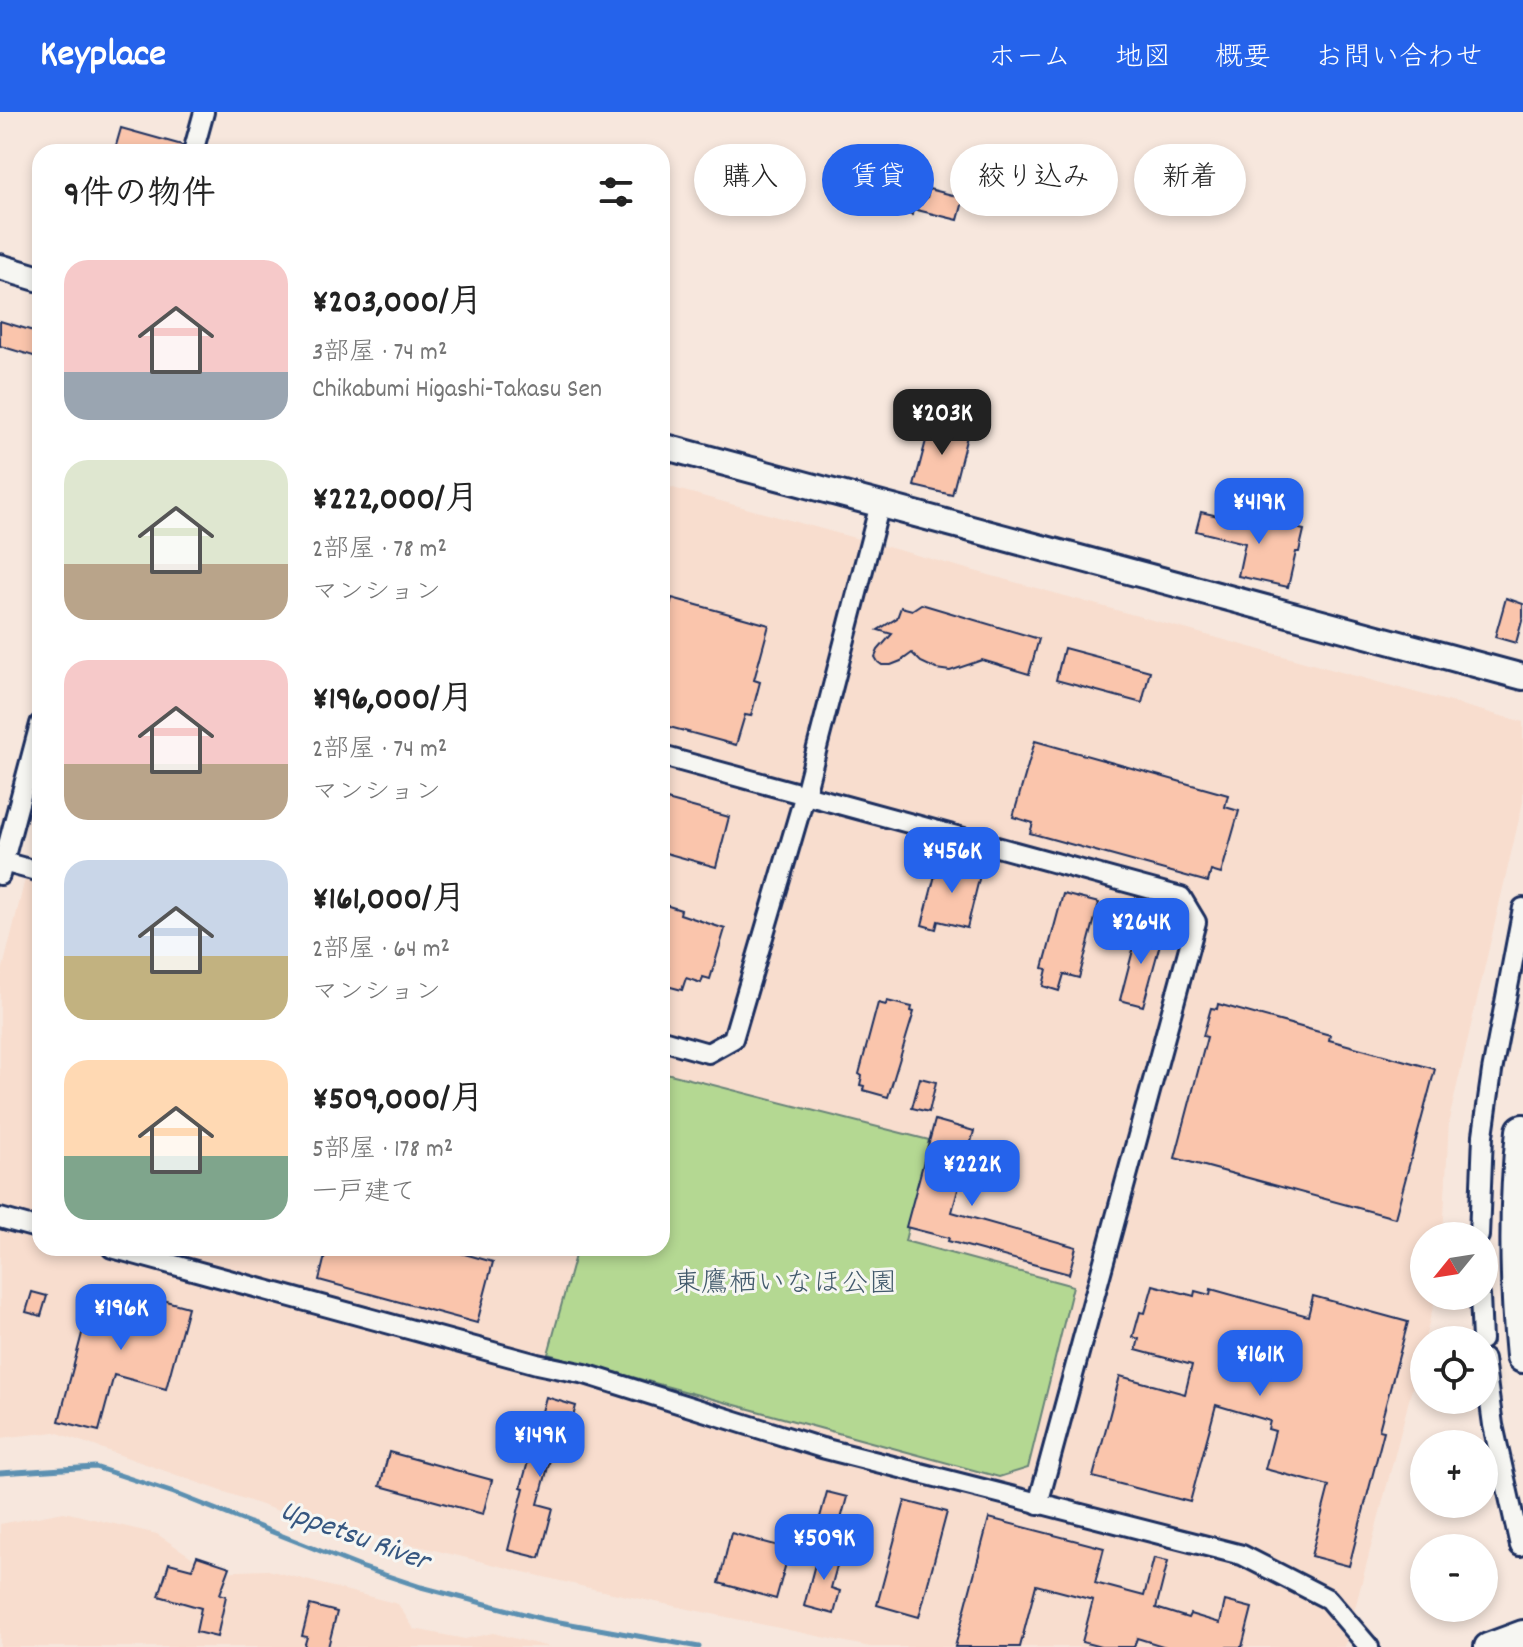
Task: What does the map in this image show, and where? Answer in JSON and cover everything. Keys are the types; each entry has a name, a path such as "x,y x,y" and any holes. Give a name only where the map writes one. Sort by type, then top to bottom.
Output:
{"highway":[{"path":"1523,1131 1517,1256 1523,1356"}],"main road":[{"path":"1488,1647 1523,1634"}],"street":[{"path":"195,144 204,112"},
{"path":"0,267 32,277"},
{"path":"670,448 1523,677"},
{"path":"670,1042 708,1053 733,1039 805,794 880,504"},
{"path":"32,755 2,869 32,871"},
{"path":"670,758 1181,897 1196,922 1038,1504"},
{"path":"1480,1222 1483,1135 1514,999 1523,908"},
{"path":"0,1218 32,1227"},
{"path":"141,1256 537,1364 585,1374 822,1448 1242,1555 1328,1599 1369,1647"},
{"path":"1492,1414 1516,1499 1520,1546"}],"shaded area":[{"path":"670,487 1523,722 1523,802 1449,1120 1444,1222 1410,1222 1410,1310 1432,1310 1428,1326 1410,1326 1410,1396 1345,1647 870,1647 589,1588 287,1514 55,1432 0,1438 0,980 32,851 32,1256 670,1256"},
{"path":"64,1512 157,1534 214,1572 268,1570 398,1604 414,1629 465,1639 493,1633 549,1647 0,1647 0,1524"}],"green space":[{"name":"東鷹栖いなほ公園","path":"670,1074 929,1140 905,1241 1073,1286 1028,1468 999,1477 548,1354 575,1256 670,1256"}],"building":[{"path":"121,128 178,144 116,144"},
{"path":"934,190 950,194 950,216 959,216 958,220 934,214"},
{"path":"0,321 32,331 32,356 0,346"},
{"path":"932,418 969,428 952,495 914,486"},
{"path":"1201,512 1261,524 1261,520 1304,530 1288,587 1238,576 1245,543 1196,531"},
{"path":"672,598 769,625 754,680 760,682 751,716 745,715 736,745 670,727"},
{"path":"1506,598 1523,604 1516,643 1495,637"},
{"path":"921,604 1039,639 1029,674 982,660 950,671 936,669 921,662 912,653 891,665 882,665 875,657 892,634 878,630 897,618 901,607 912,610"},
{"path":"1064,648 1150,671 1142,703 1056,680"},
{"path":"1035,741 1228,795 1225,807 1239,811 1221,874 1211,871 1208,882 1030,833 1033,823 1013,817"},
{"path":"670,801 729,817 716,867 670,854"},
{"path":"939,860 981,871 967,928 938,921 936,929 922,925"},
{"path":"1063,894 1099,903 1079,978 1064,974 1059,991 1043,986 1047,969 1043,968"},
{"path":"670,907 681,910 680,914 725,929 710,979 703,977 701,983 686,978 682,990 670,987"},
{"path":"1139,927 1163,933 1143,1006 1120,1000"},
{"path":"887,1001 912,1007 911,1011 914,1012 888,1097 863,1090 864,1086 860,1085 862,1076 859,1074 878,1003 886,1005"},
{"path":"1218,1004 1330,1035 1329,1040 1435,1069 1395,1218 1175,1158 1207,1037 1203,1036 1211,1008 1217,1009"},
{"path":"920,1078 936,1082 929,1112 912,1108"},
{"path":"935,1120 974,1131 952,1212 1076,1247 1069,1274 906,1227"},
{"path":"325,1256 472,1256 493,1262 477,1323 319,1280"},
{"path":"1153,1285 1194,1296 1195,1291 1210,1295 1211,1289 1308,1316 1313,1296 1408,1322 1379,1430 1384,1431 1349,1566 1311,1556 1329,1486 1265,1469 1275,1431 1268,1429 1270,1421 1216,1405 1190,1502 1093,1477 1120,1376 1185,1394 1192,1365 1136,1350 1139,1339 1133,1337 1140,1312 1145,1313"},
{"path":"94,1288 145,1302 147,1296 188,1307 166,1389 114,1375 99,1431 59,1421"},
{"path":"32,1292 47,1296 41,1316 26,1312"},
{"path":"546,1397 576,1406 564,1448 554,1445 538,1504 553,1508 540,1558 508,1550 524,1488 521,1487"},
{"path":"389,1452 492,1480 483,1514 380,1486"},
{"path":"827,1492 847,1497 837,1534 817,1528"},
{"path":"905,1501 947,1512 919,1617 877,1605"},
{"path":"989,1518 1104,1548 1095,1583 1144,1596 1154,1558 1168,1561 1156,1608 1188,1618 1190,1614 1220,1623 1225,1601 1252,1608 1242,1647 1166,1647 1137,1638 1134,1647 1101,1647 1082,1642 1093,1600 1036,1585 1020,1647 955,1647"},
{"path":"731,1533 790,1549 776,1599 719,1583"},
{"path":"820,1545 841,1551 831,1588 840,1591 834,1614 804,1606"},
{"path":"197,1556 230,1567 220,1594 226,1596 217,1637 196,1632 201,1608 159,1596 169,1563 192,1569"},
{"path":"310,1605 337,1612 328,1647 304,1647 307,1637 302,1636"}],"waterway":[{"name":"Uppetsu River","path":"0,1473 95,1467 174,1493 361,1567 421,1587 543,1619 699,1647"}]}
